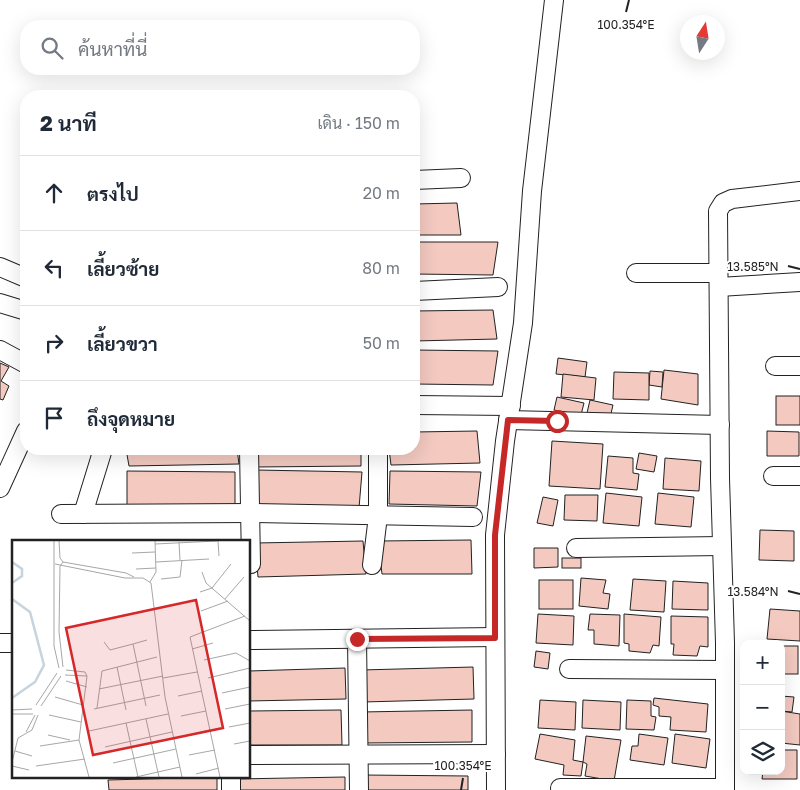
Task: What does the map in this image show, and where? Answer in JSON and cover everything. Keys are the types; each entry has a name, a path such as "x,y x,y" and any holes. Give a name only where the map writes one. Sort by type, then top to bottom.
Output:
{"street":[{"path":"496,790 495,535 523,323 532,191 554,0"},
{"path":"420,180 461,178"},
{"path":"560,788 725,789 718,211 723,203 732,199 800,191"},
{"path":"0,267 20,275"},
{"path":"636,273 718,280 800,282"},
{"path":"420,291 498,287"},
{"path":"0,303 20,309"},
{"path":"0,350 20,361"},
{"path":"775,366 800,366"},
{"path":"420,405 510,413 720,425"},
{"path":"1,480 20,444"},
{"path":"83,514 101,455"},
{"path":"249,455 251,564"},
{"path":"372,565 378,516 378,455"},
{"path":"773,476 800,476"},
{"path":"61,514 251,513 473,517"},
{"path":"576,548 722,546"},
{"path":"250,640 495,638"},
{"path":"357,639 359,790"},
{"path":"569,669 725,670"},
{"path":"250,755 496,754"}],"building":[{"path":"457,203 461,235 420,235 420,204"},
{"path":"420,242 498,242 493,275 420,274"},
{"path":"493,310 497,339 420,341 420,311"},
{"path":"420,350 498,351 493,385 420,384"},
{"path":"558,358 587,362 585,377 556,374"},
{"path":"0,363 9,367 1,381 9,386 3,400 0,399"},
{"path":"664,370 698,374 698,405 661,399"},
{"path":"650,371 663,372 662,387 649,385"},
{"path":"614,372 649,373 649,400 613,399"},
{"path":"563,374 596,378 594,400 561,397"},
{"path":"776,396 800,396 800,425 776,425"},
{"path":"557,397 584,403 581,415 554,410"},
{"path":"590,400 613,405 610,418 587,413"},
{"path":"477,431 480,463 391,465 390,455 420,455 420,432"},
{"path":"767,431 799,432 799,456 767,456"},
{"path":"552,441 603,444 600,489 549,486"},
{"path":"639,453 657,456 654,472 636,469"},
{"path":"127,455 238,455 239,464 129,466"},
{"path":"253,455 361,455 361,466 253,467"},
{"path":"608,456 633,458 633,473 639,474 637,490 605,487"},
{"path":"665,458 701,461 699,491 663,489"},
{"path":"256,470 362,472 359,508 251,506"},
{"path":"127,471 235,472 235,508 127,507"},
{"path":"390,471 481,472 477,506 389,504"},
{"path":"606,493 642,497 639,526 603,523"},
{"path":"658,493 694,497 691,527 655,524"},
{"path":"565,495 598,495 597,521 564,520"},
{"path":"543,497 558,500 553,526 537,523"},
{"path":"760,530 794,531 794,561 759,560"},
{"path":"471,540 472,574 382,574 378,541"},
{"path":"363,541 366,574 258,577 255,543"},
{"path":"534,548 558,548 558,567 534,568"},
{"path":"562,558 581,558 581,568 562,568"},
{"path":"581,578 606,580 603,593 610,594 608,609 579,606"},
{"path":"633,579 666,581 664,612 630,610"},
{"path":"539,580 573,580 573,609 539,609"},
{"path":"673,581 708,583 708,610 672,609"},
{"path":"770,609 800,611 800,641 767,639"},
{"path":"538,614 574,616 573,645 536,643"},
{"path":"590,614 620,615 619,646 594,644 594,630 588,630"},
{"path":"624,614 661,617 659,646 653,645 650,653 629,651 629,644 624,643"},
{"path":"671,616 708,617 708,647 700,646 697,656 673,655 674,644 671,644"},
{"path":"785,646 798,646 798,674 785,674"},
{"path":"536,651 550,653 548,669 534,667"},
{"path":"473,667 474,699 363,702 361,670"},
{"path":"345,668 346,699 250,701 250,671"},
{"path":"785,696 794,697 792,712 785,711"},
{"path":"654,698 708,704 706,732 670,730 671,717 659,716 659,707 653,705"},
{"path":"540,700 576,702 575,730 538,728"},
{"path":"583,700 621,702 620,730 582,728"},
{"path":"627,700 651,701 651,716 656,717 654,730 626,729"},
{"path":"341,710 342,745 250,745 250,711"},
{"path":"472,710 472,742 362,743 361,712"},
{"path":"785,712 800,714 800,745 785,743"},
{"path":"540,734 575,740 573,760 583,762 581,776 563,775 564,765 535,759"},
{"path":"639,734 668,738 664,765 630,760 632,746 638,746"},
{"path":"675,734 710,739 706,768 672,763"},
{"path":"586,736 621,740 614,781 585,776 587,764 583,762"},
{"path":"785,750 797,750 797,779 762,779 762,775 785,775"},
{"path":"364,775 468,776 468,790 364,790"},
{"path":"345,777 345,790 235,790 235,779"},
{"path":"217,778 217,790 109,790 108,780"}],"route":[{"path":"357,639 495,638 495,535 508,420 557,421"}]}
